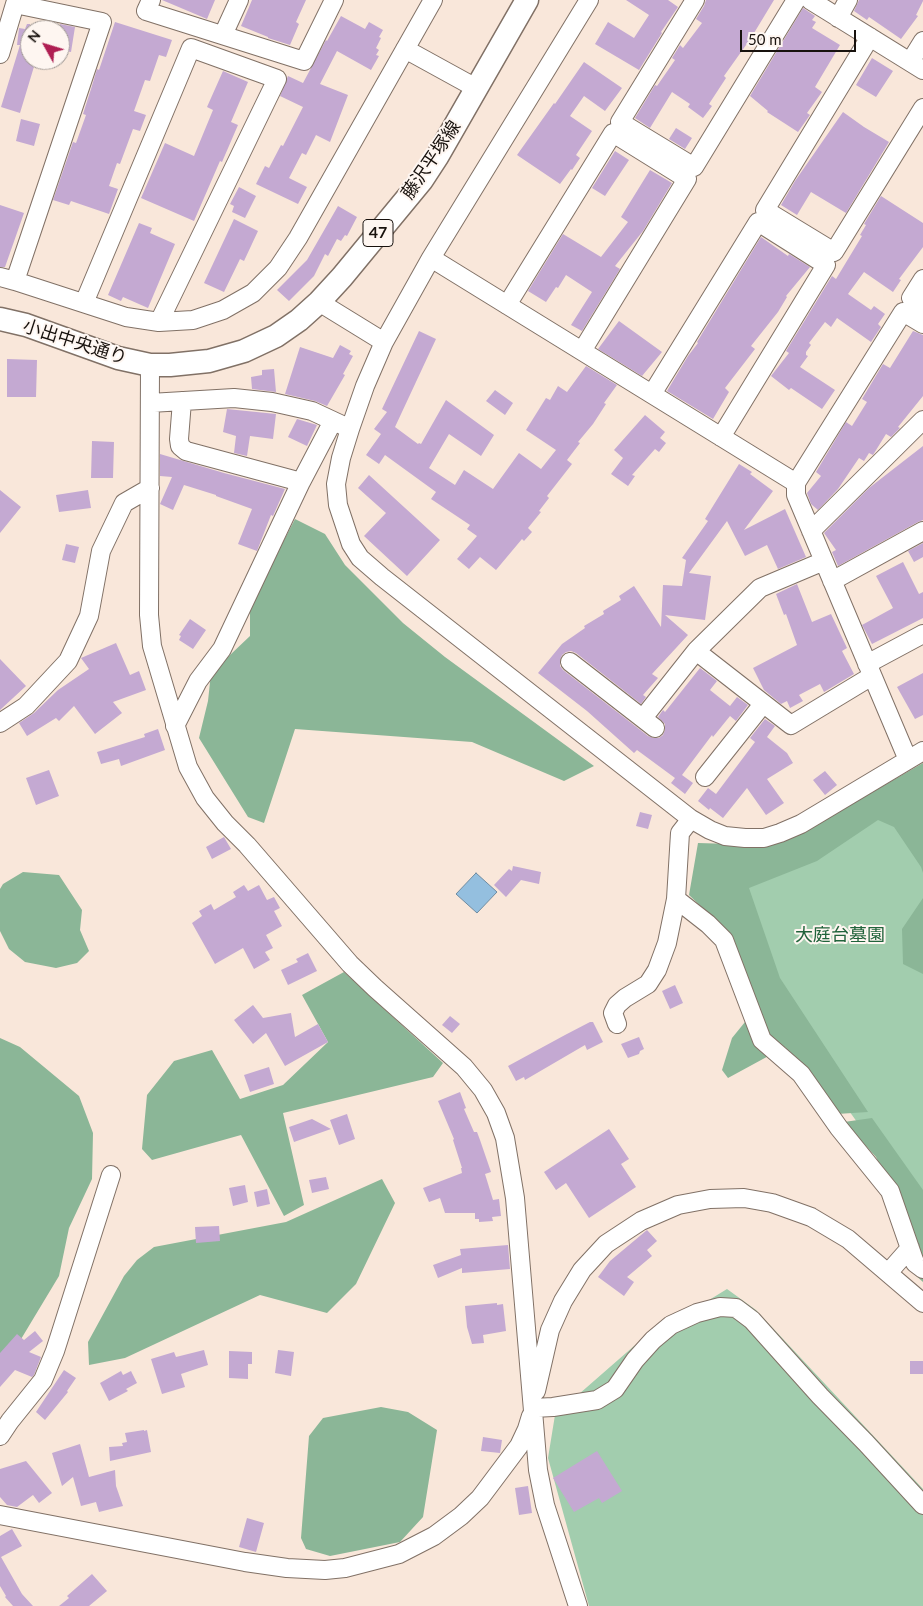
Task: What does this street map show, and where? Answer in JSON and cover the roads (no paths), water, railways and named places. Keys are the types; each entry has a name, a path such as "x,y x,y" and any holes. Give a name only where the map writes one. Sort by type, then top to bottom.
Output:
{"main road":[{"name":"藤沢平塚線","path":"150,365 170,365 208,360 244,351 276,336 299,320 319,302 422,180 527,0"},
{"name":"小出中央通り","path":"0,319 26,325 118,358 150,365"}],"street":[{"path":"151,0 146,11 304,61 334,0"},
{"path":"223,35 239,0"},
{"path":"0,54 15,4 102,22 7,279 126,317 159,322 193,320 223,310 253,293 278,268 298,238 433,0"},
{"path":"589,0 431,258 384,342 365,386 341,458 336,484 338,505 344,528 360,558 691,819 725,836 764,838 780,833 800,824 916,756 870,670 796,495 796,483 903,312 923,324"},
{"path":"695,0 620,122 694,167 796,0"},
{"path":"810,0 916,66 923,41"},
{"path":"838,18 848,0"},
{"path":"870,38 765,210 834,252 923,108"},
{"path":"84,303 190,48 277,78 159,322"},
{"path":"405,49 476,88"},
{"path":"507,305 613,133 687,179 582,351"},
{"path":"652,394 758,222 826,264 721,437"},
{"path":"431,258 796,483"},
{"path":"923,279 911,298 923,306"},
{"path":"319,302 384,342"},
{"path":"150,365 149,614 152,646 188,767 204,798 350,964 464,1067 483,1090 492,1105 505,1138 513,1188 538,1470 545,1506 578,1606"},
{"path":"150,403 234,398 272,402 312,411 350,429"},
{"path":"182,401 179,439 180,446 186,451 301,482"},
{"path":"811,530 923,420"},
{"path":"175,726 198,681 222,649 301,482 333,421"},
{"path":"0,722 26,706 68,661 89,616 101,550 124,503 150,488"},
{"path":"832,581 923,531"},
{"path":"570,662 649,723 696,651 760,588 824,561"},
{"path":"696,651 791,726 923,634"},
{"path":"705,777 763,704"},
{"path":"617,1024 613,1013 617,1005 648,984 657,970 667,943 676,899 680,833 691,819"},
{"path":"676,899 708,924 724,940 762,1040 801,1074 839,1128 890,1191 915,1263 923,1269"},
{"path":"0,1436 5,1417 43,1380 56,1351 111,1175"},
{"path":"0,1515 245,1562 286,1568 325,1570 345,1568 399,1554 434,1536 462,1516 480,1498 519,1446 527,1429 533,1408 550,1330 563,1301 582,1270 606,1244 641,1221 678,1206 710,1199 744,1198 772,1203 811,1217 848,1239 923,1303"},
{"path":"888,1273 910,1248"},
{"path":"533,1408 597,1400 615,1389 635,1360 653,1340 671,1325 697,1313 720,1306 736,1308 752,1320 820,1396 923,1505"}],"water":[{"path":"476,873 497,892 477,913 456,894"}],"park label":[{"name":"大庭台墓園","path":"840,935"}]}
